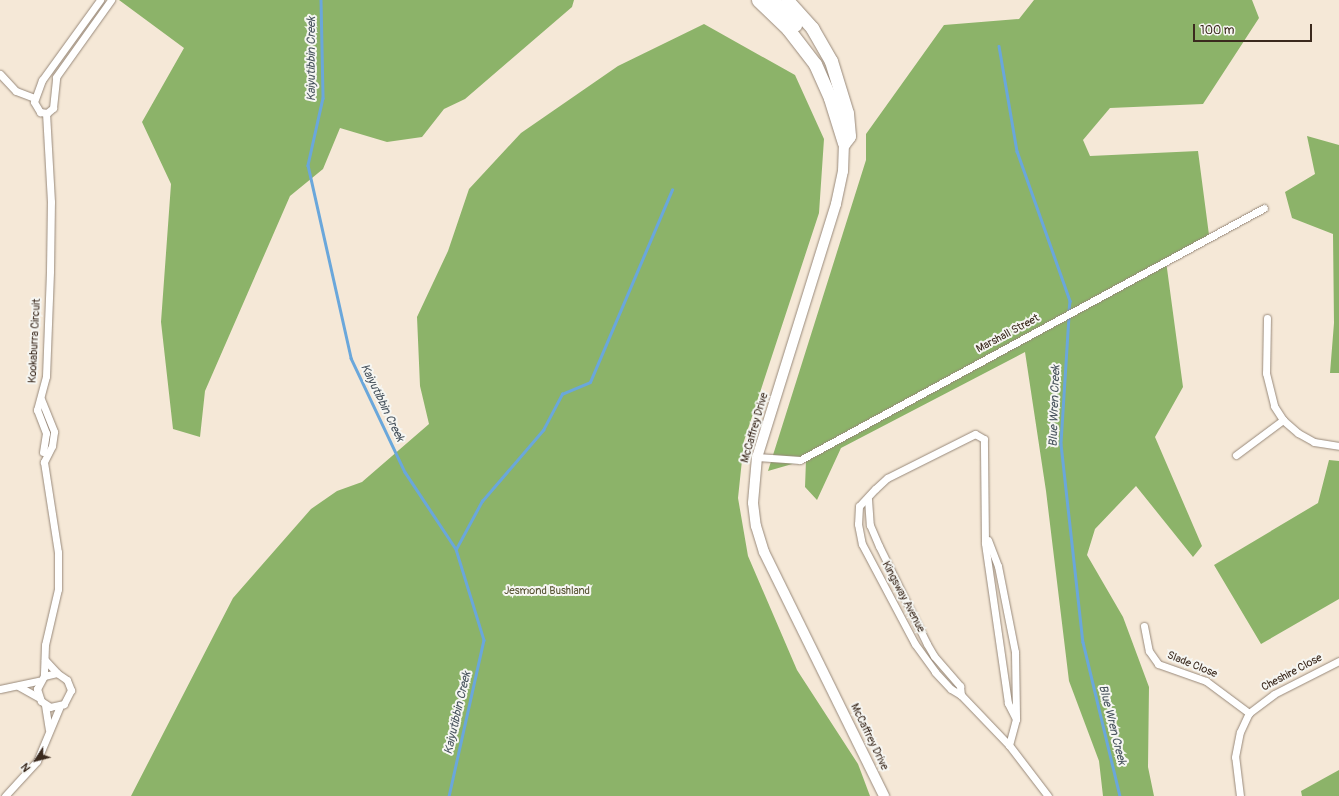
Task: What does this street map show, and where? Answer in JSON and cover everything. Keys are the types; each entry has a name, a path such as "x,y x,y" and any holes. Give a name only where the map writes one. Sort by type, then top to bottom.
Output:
{"highway":[{"path":"758,0 788,29 815,64 830,98 844,143"},
{"path":"772,0 802,35 822,67 834,97 844,143"},
{"path":"787,0 798,12 824,47 838,79 847,113 849,136 844,143"},
{"path":"791,0 798,12"}],"main road":[{"name":"McCaffrey Drive","path":"844,143 843,171 836,204 757,457 753,481 753,503 756,526 764,552 884,796"}],"street":[{"path":"100,0 52,63 42,80 36,96 36,109 46,113 54,107 53,97 56,77 111,0"},
{"path":"0,74 16,91 36,96 46,92 53,97"},
{"name":"Kookaburra Circuit","path":"45,659 45,645 56,607 59,571 58,552 44,462 51,449 43,452 47,436 37,410 46,376 51,237 46,113"},
{"name":"Marshall Street","path":"757,457 800,460 1264,208"},
{"path":"1267,318 1268,388 1283,420 1306,438 1339,446"},
{"path":"1236,455 1283,420"},
{"name":"Kingsway Avenue","path":"1016,719 1008,704 983,527 984,439 975,434 886,478 868,499 859,506 858,524 862,544 916,644 935,672 951,689 961,695 1009,745 1048,796"},
{"name":"Kingsway Avenue","path":"868,499 870,525 879,546 930,650 960,686 961,695"},
{"name":"Kingsway Avenue","path":"983,527 998,566 1015,652 1016,719 1009,745"},
{"name":"Slade Close","path":"1144,626 1149,651 1158,664 1206,681 1249,713"},
{"path":"5,796 31,770 42,752 49,729 60,706 68,700 71,690 67,680 57,673 45,659"},
{"path":"38,697 45,659"},
{"name":"Cheshire Close","path":"1240,796 1235,757 1240,732 1249,713 1274,694 1339,662"},
{"path":"0,689 18,686 57,673"},
{"path":"18,686 38,697 45,705 49,729"},
{"path":"45,705 60,706"}],"green space":[{"path":"119,0 574,0 572,7 465,99 444,109 422,137 387,142 340,128 323,169 290,196 205,391 200,437 173,429 161,322 171,184 142,122 184,48"},
{"path":"1034,0 1252,0 1259,18 1203,104 1110,108 1083,140 1090,156 1198,151 1209,235 1166,261 1183,387 1155,437 1202,546 1193,557 1136,486 1095,529 1087,555 1123,617 1149,687 1148,767 1154,796 1103,796 1099,761 1069,681 1046,491 1025,352 841,448 817,500 805,487 806,460 768,471 866,160 866,134 944,25 1019,19"},
{"name":"Jesmond Bushland","path":"704,24 795,75 824,139 819,213 744,441 738,498 748,556 797,670 858,764 870,796 131,796 233,598 311,509 337,491 362,482 429,424 420,386 417,317 448,251 469,189 521,133 618,66"},
{"path":"1307,136 1339,145 1339,373 1330,373 1334,323 1333,234 1292,218 1285,192 1315,174"},
{"path":"1329,460 1339,461 1339,599 1261,644 1214,565 1318,503"},
{"path":"1339,770 1339,796 1302,796 1301,791"}],"waterway":[{"name":"Kaiyutibbin Creek","path":"321,0 323,98 308,165 351,358 405,472 456,549 484,640 449,796"},
{"name":"Blue Wren Creek","path":"999,46 1017,151 1070,301 1069,311"},
{"path":"456,549 482,501 543,430 562,394 590,382 672,190"},
{"name":"Blue Wren Creek","path":"1069,316 1061,444 1083,642 1120,796"}]}
